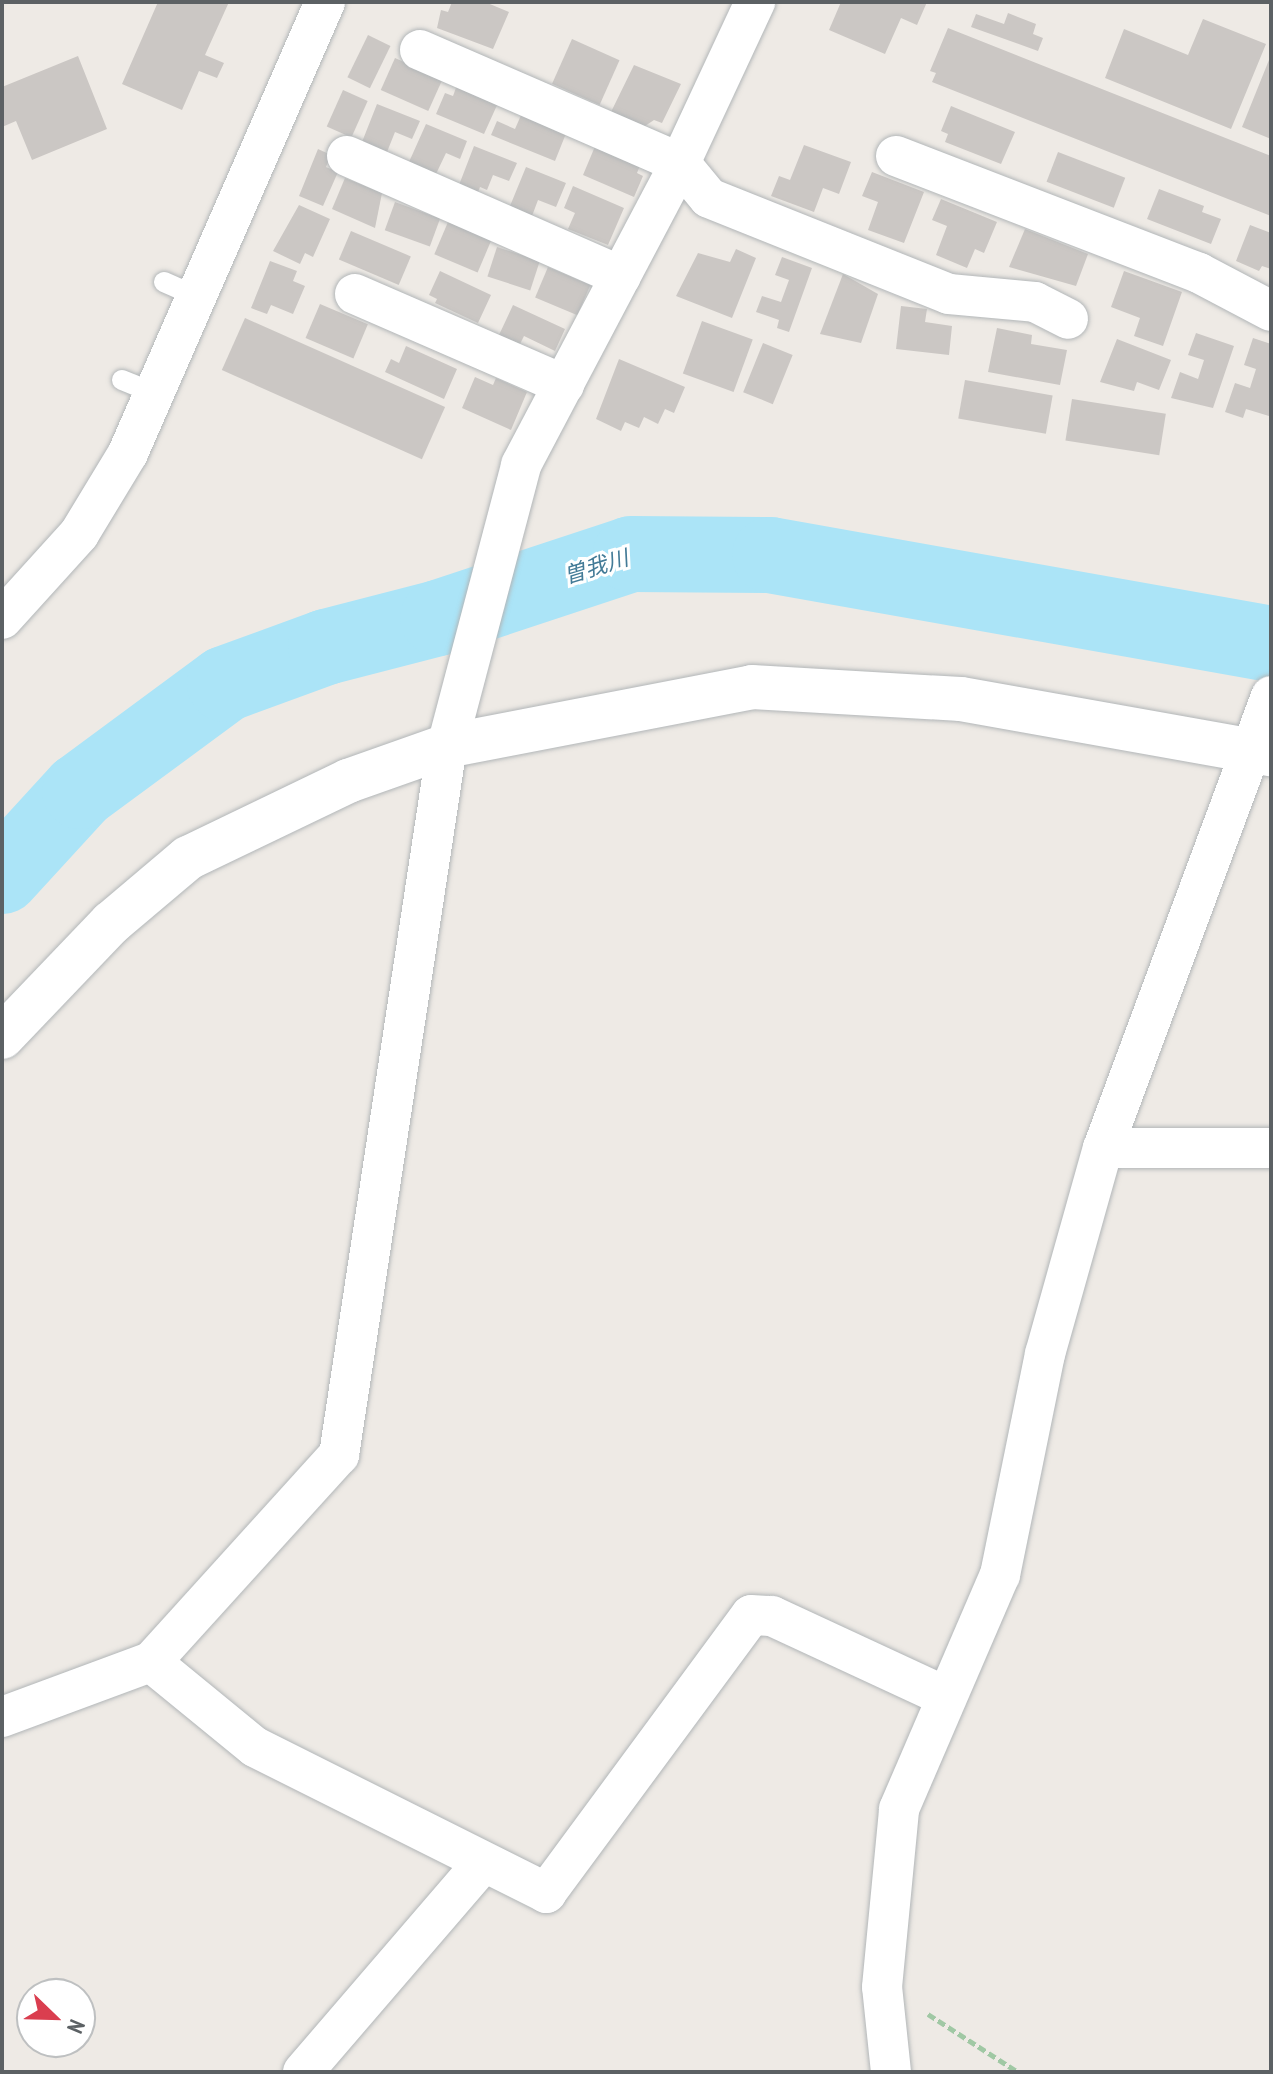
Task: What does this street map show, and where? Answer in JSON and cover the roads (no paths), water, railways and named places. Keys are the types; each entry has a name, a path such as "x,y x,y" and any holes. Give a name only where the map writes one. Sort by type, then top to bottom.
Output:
{"street":[{"path":"2,619 79,534 128,453 138,386 180,289 325,2"},
{"path":"2,1717 151,1662 339,1455 452,727 516,484 680,163 755,2"},
{"path":"420,50 680,163 709,198 949,294 1035,302 1068,319"},
{"path":"347,156 621,276"},
{"path":"896,156 1199,273 1271,311"},
{"path":"355,294 564,385"},
{"path":"2,1037 111,923 188,858 452,727 752,687 961,699 1263,732 1103,1148 1045,1354 1000,1575 944,1696 899,1809 882,1987 891,2072"},
{"path":"1103,1148 1271,1148"},
{"path":"151,1662 255,1747 546,1893 751,1615 772,1616 944,1696"},
{"path":"303,2072 483,1863"}],"waterway":[{"name":"曽我川","path":"2,876 80,791 225,684 326,647 438,618 631,554 770,555 1271,644"}]}
